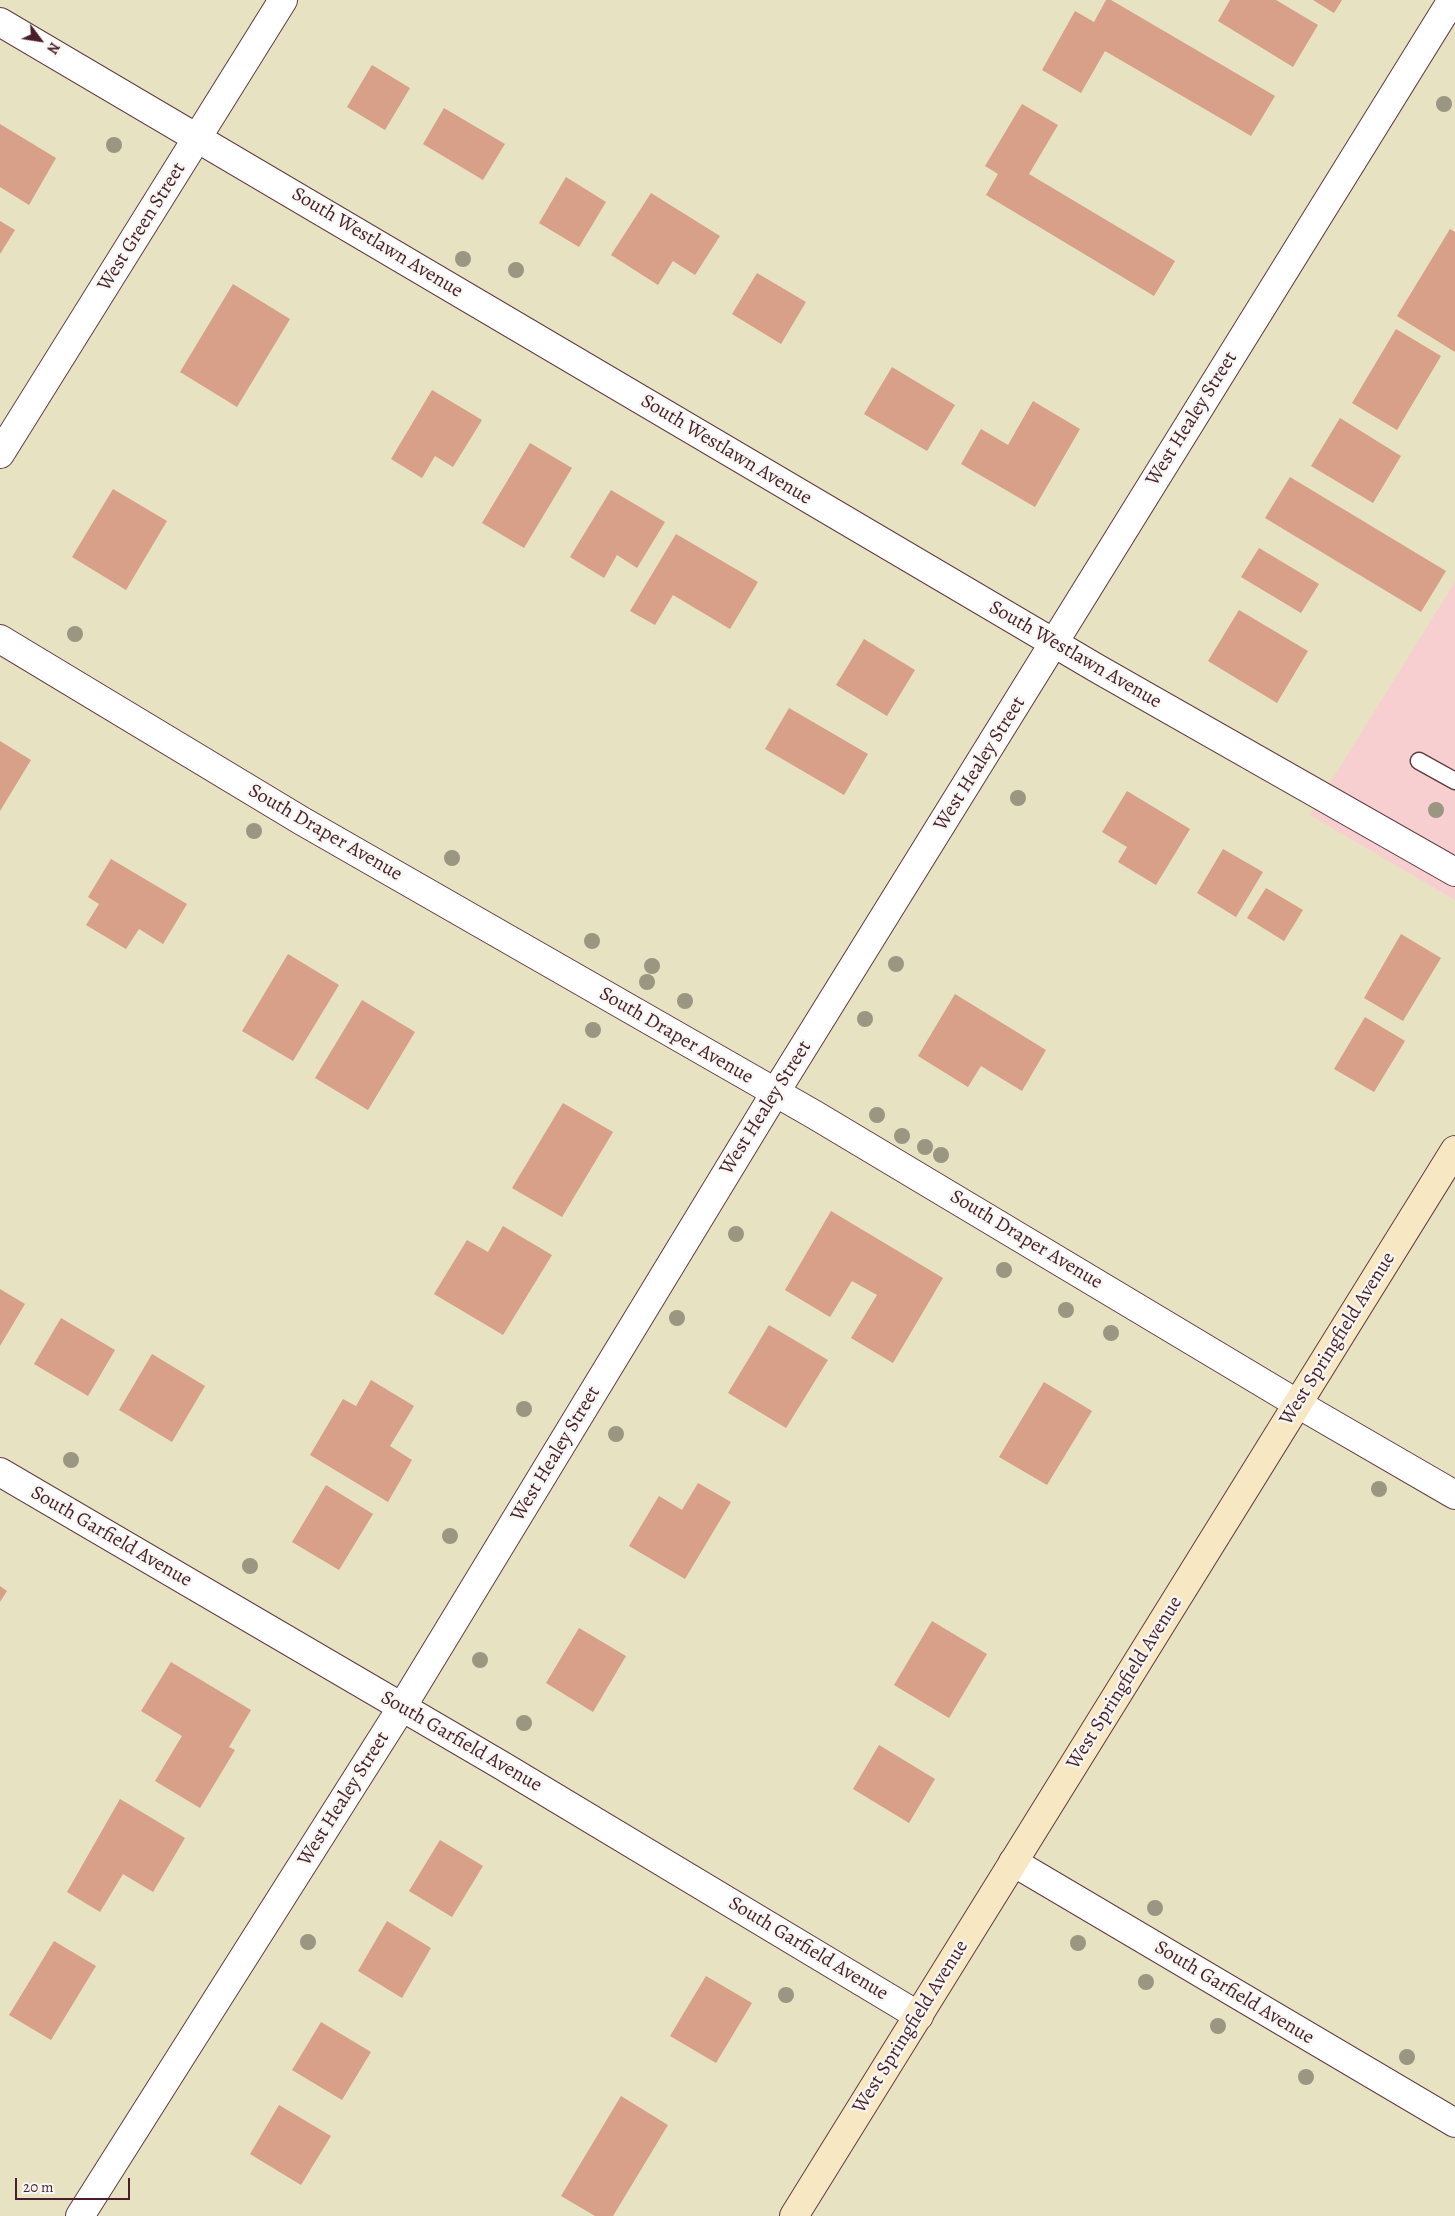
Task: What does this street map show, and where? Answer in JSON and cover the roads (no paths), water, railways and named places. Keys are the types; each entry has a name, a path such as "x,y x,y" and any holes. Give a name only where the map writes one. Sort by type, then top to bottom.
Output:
{"main road":[{"name":"West Springfield Avenue","path":"794,2216 1455,1150"}],"street":[{"name":"West Green Street","path":"0,454 284,0"},
{"name":"West Healey Street","path":"80,2216 402,1707 775,1093 1452,0"},
{"name":"South Westlawn Avenue","path":"0,22 1054,644 1455,872"},
{"name":"South Draper Avenue","path":"0,639 302,821 841,1130 1298,1404 1455,1494"},
{"name":"South Garfield Avenue","path":"0,1472 402,1707 919,2016"},
{"name":"South Garfield Avenue","path":"1014,1862 1455,2123"}],"lane":[{"path":"1419,761 1455,781"}]}
